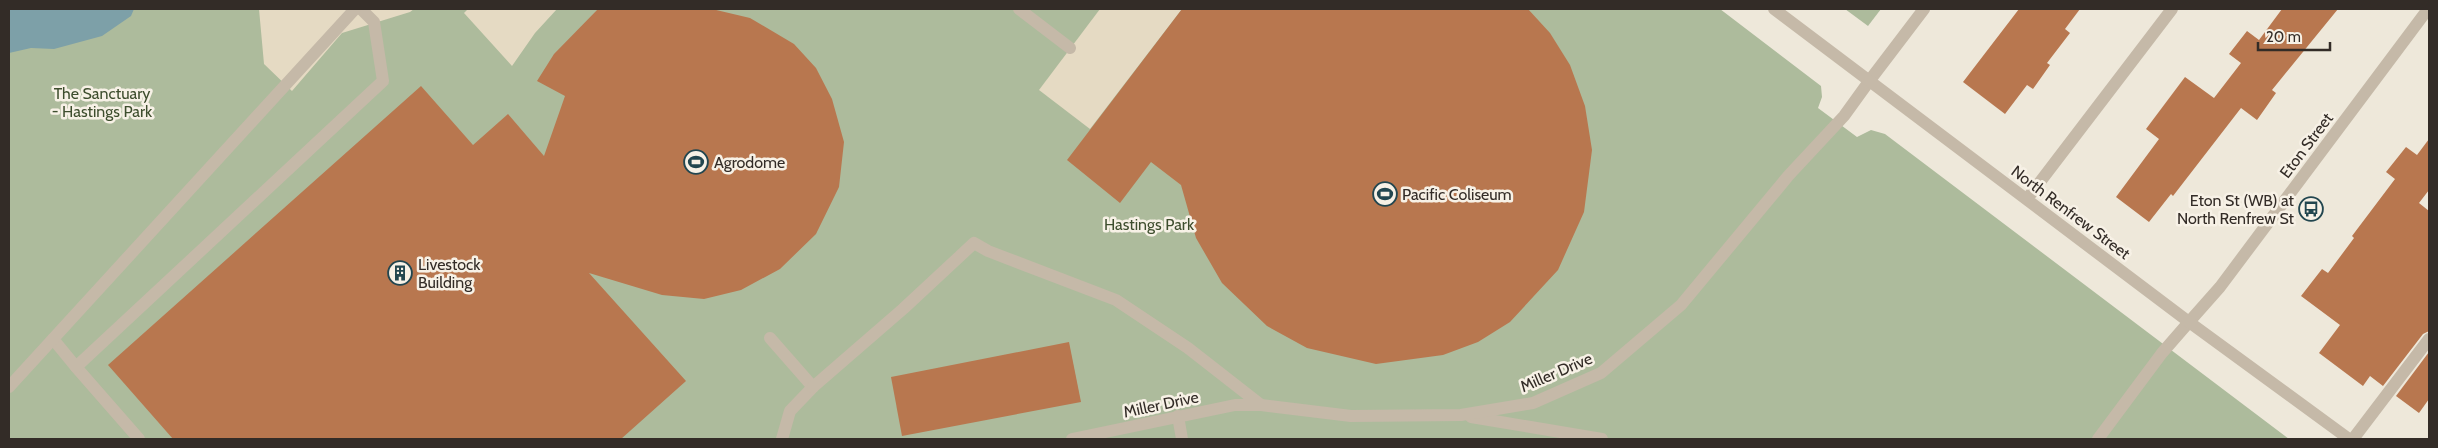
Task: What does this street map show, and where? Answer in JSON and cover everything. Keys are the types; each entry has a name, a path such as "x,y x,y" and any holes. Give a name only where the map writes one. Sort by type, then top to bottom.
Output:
{"street":[{"path":"9,387 355,9"},
{"path":"76,366 383,81 374,22 361,9"},
{"path":"1019,9 1070,48"},
{"name":"North Renfrew Street","path":"1774,9 2189,322 2349,439"},
{"name":"Miller Drive","path":"1072,439 1235,405 1261,405 1351,416 1462,415 1533,403 1601,373 1681,305 1789,175 1844,116 1924,9"},
{"path":"2027,199 2172,9"},
{"name":"Eton Street","path":"2098,439 2162,353 2220,286 2428,9"},
{"path":"782,439 790,411 813,387 903,309 974,243 988,251 1116,300 1188,348 1261,405"},
{"path":"770,338 813,387"},
{"path":"2353,439 2429,338"},
{"path":"53,339 139,439"},
{"path":"1462,415 1602,439"},
{"path":"1178,416 1182,439"}],"green space":[{"name":"Hastings Park","path":"9,9 1720,9 1821,86 1822,97 1818,108 1857,137 1871,130 1885,134 2289,439 9,439"},
{"path":"1845,9 1881,9 1868,26"}],"shaded area":[{"path":"259,9 414,9 410,12 342,33 292,91 264,64"},
{"path":"468,9 557,9 535,33 512,66 464,13"},
{"path":"1100,9 1182,9 1090,129 1039,90"}],"water":[{"path":"9,9 134,9 131,16 102,36 54,49 31,48 9,53"}],"building":[{"name":"Livestock Building","path":"598,9 712,9 750,18 794,44 816,68 832,99 844,142 839,187 816,234 780,269 741,290 704,299 662,295 589,273 686,381 621,439 173,439 108,365 421,86 473,145 508,114 544,156 565,96 537,81 554,54"},
{"name":"Pacific Coliseum","path":"1182,9 1528,9 1550,33 1570,65 1585,106 1592,150 1584,212 1558,270 1510,322 1478,342 1443,355 1376,364 1307,348 1267,326 1222,283 1196,238 1181,185 1151,162 1120,203 1067,160"},
{"path":"2019,9 2080,9 2065,29 2070,33 2047,63 2050,65 2033,89 2027,85 2005,114 1963,82"},
{"path":"2282,9 2338,9 2272,90 2276,93 2257,120 2241,108 2173,196 2171,194 2149,222 2116,197 2159,139 2146,129 2185,77 2214,98 2241,63 2229,54 2247,31 2259,40"},
{"path":"2429,139 2429,190 2419,203 2429,211 2429,331 2423,334 2383,386 2370,376 2363,386 2319,353 2340,325 2301,296 2322,269 2328,273 2354,238 2352,236 2395,179 2386,172 2406,147 2417,155"},
{"path":"1069,342 1081,402 902,436 891,377"},
{"path":"2429,352 2429,399 2419,413 2396,396"}],"place":[{"name":"Agrodome","path":"696,162"},
{"name":"Pacific Coliseum","path":"1385,194"},
{"name":"Eton St (WB) at North Renfrew St","path":"2311,209"},
{"name":"Livestock Building","path":"400,273"}],"park label":[{"name":"The Sanctuary - Hastings Park","path":"102,102"}]}
